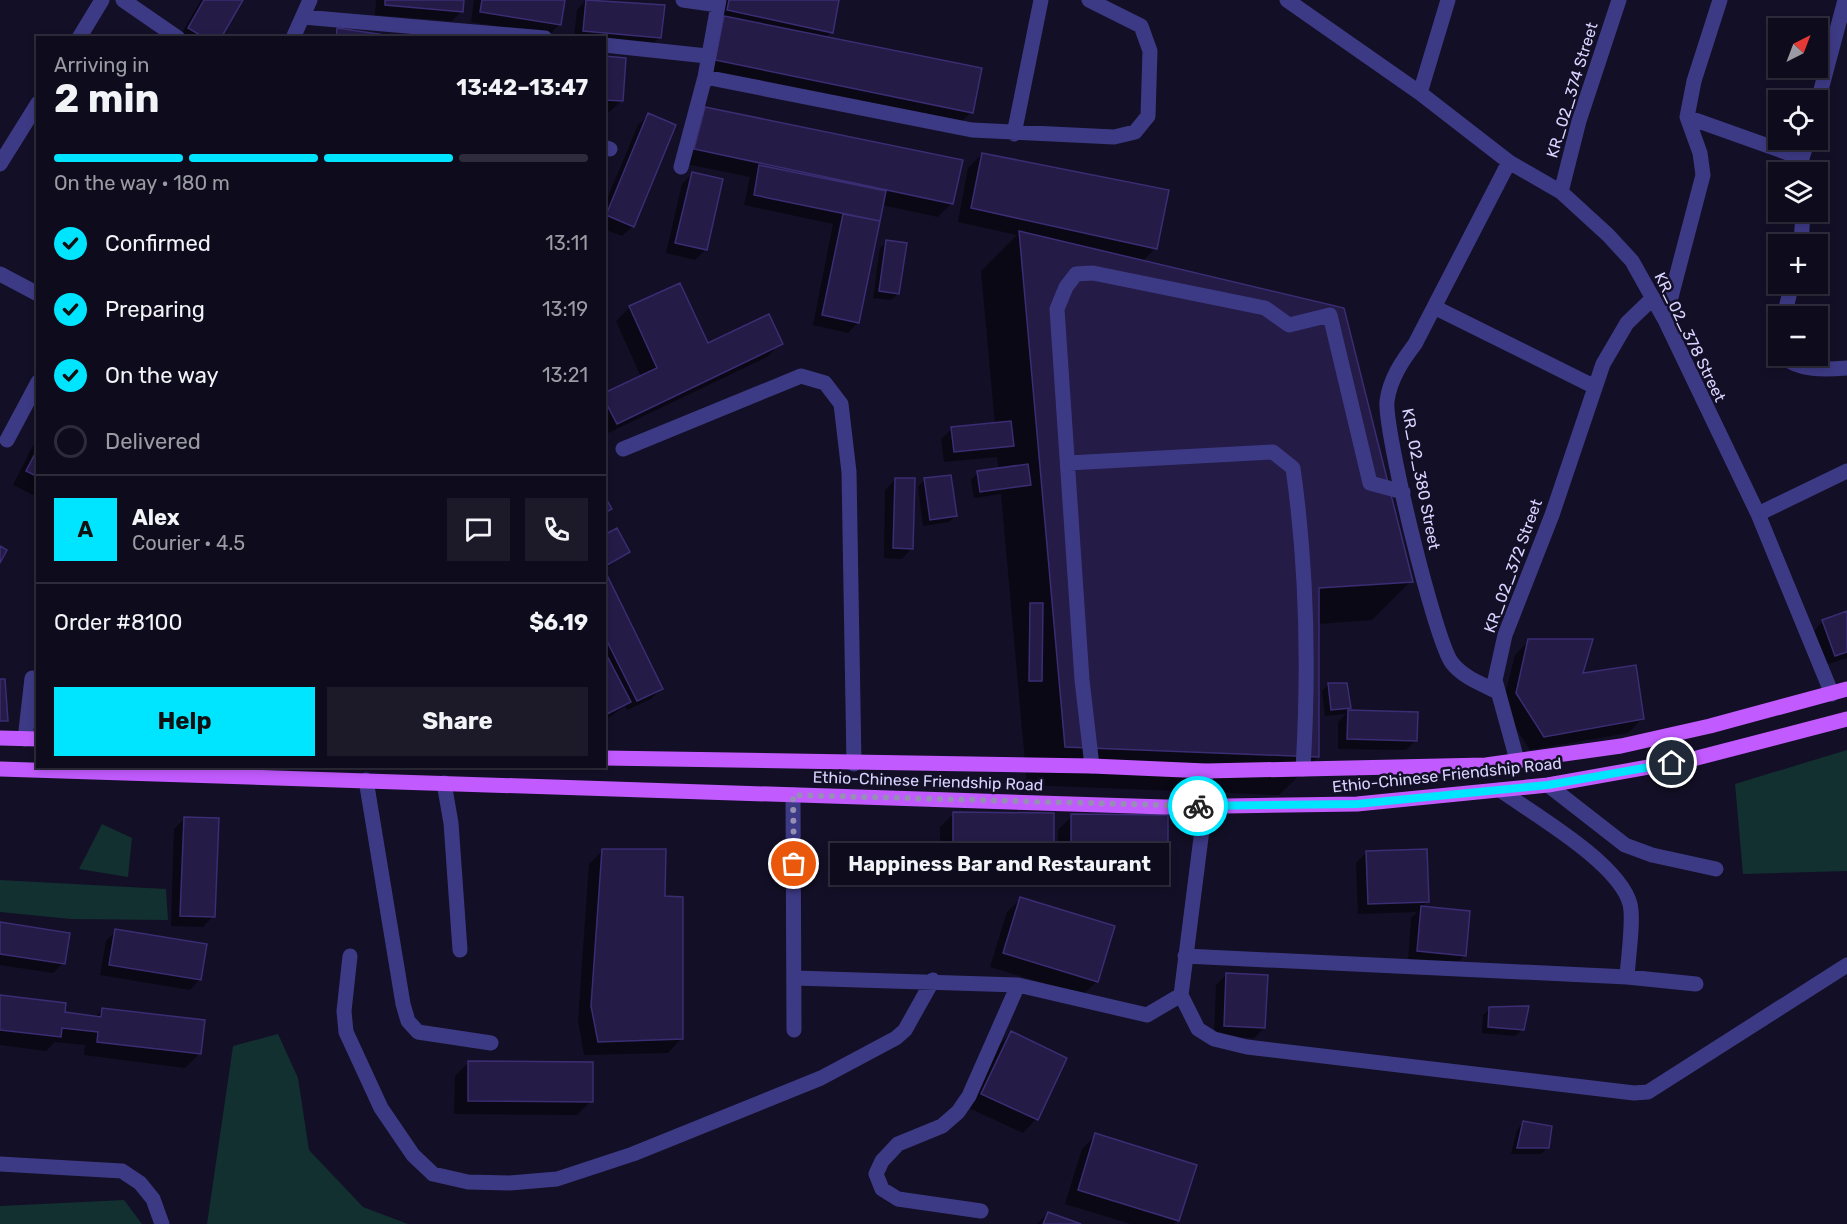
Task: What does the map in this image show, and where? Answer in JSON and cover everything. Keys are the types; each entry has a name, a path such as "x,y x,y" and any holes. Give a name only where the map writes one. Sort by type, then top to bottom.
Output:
{"main road":[{"name":"Ethio-Chinese Friendship Road","path":"606,758 854,764 1092,766 1206,771 1486,765 1621,746 1847,689"},
{"name":"Ethio-Chinese Friendship Road","path":"0,769 1205,806 1357,804 1548,785 1693,759 1847,719"},
{"path":"0,738 31,739"},
{"path":"400,768 400,783"}],"street":[{"path":"80,36 102,0"},
{"path":"123,0 175,36"},
{"path":"294,36 310,0"},
{"path":"681,168 705,76 706,57 719,2 683,0"},
{"path":"1014,134 1041,0"},
{"path":"705,76 972,130 1014,134 1114,137 1135,132 1148,116 1150,51 1141,26 1089,0"},
{"name":"KR_02_378 Street","path":"1287,0 1420,93 1509,162 1561,192 1608,235 1632,261 1665,320 1758,514 1832,694"},
{"path":"1420,93 1448,0"},
{"name":"KR_02_374 Street","path":"1561,192 1579,121 1619,0"},
{"path":"1665,320 1703,176 1700,153 1687,117 1694,81 1720,0"},
{"path":"1821,90 1845,0"},
{"path":"303,17 514,36"},
{"path":"606,45 706,57"},
{"path":"0,164 36,106"},
{"path":"1687,117 1795,162"},
{"name":"KR_02_380 Street","path":"1498,692 1471,679 1450,662 1431,608 1403,492 1387,403 1400,365 1434,308 1509,162"},
{"path":"1092,766 1082,680 1058,309 1066,287 1076,274 1093,273 1265,308 1289,325 1330,315 1370,483 1403,492"},
{"path":"0,274 36,293"},
{"name":"KR_02_372 Street","path":"1517,760 1498,692 1496,668 1505,635 1552,515 1593,386 1614,341 1627,323 1653,298"},
{"path":"1434,308 1593,386"},
{"path":"1798,366 1829,370 1847,368"},
{"path":"622,449 801,376 825,383 841,404 849,472 854,764"},
{"path":"0,455 3,438 36,385"},
{"path":"1068,463 1273,452 1293,468 1298,506 1308,693 1303,769"},
{"path":"1758,514 1847,471"},
{"path":"31,739 32,678"},
{"path":"1206,771 1205,806 1181,995 1198,1029 1214,1039 1247,1047 1634,1093 1648,1092 1847,965"},
{"path":"366,780 403,1004 408,1021 418,1032 491,1043"},
{"path":"444,783 451,823 460,950"},
{"path":"1548,785 1625,845 1652,855 1716,869"},
{"path":"1500,790 1604,864 1623,887 1631,905 1627,977"},
{"path":"793,795 794,1030"},
{"path":"350,956 344,1011 346,1032 381,1108 413,1155 433,1174 468,1182 510,1183 557,1179 633,1154 821,1078 896,1038 905,1030 933,980"},
{"path":"1185,956 1627,977 1696,984"},
{"path":"795,978 933,980 1018,985 1147,1015 1181,995"},
{"path":"981,1211 898,1199 882,1190 876,1173 882,1161 898,1144 942,1126 958,1112 969,1096 1018,985"},
{"path":"0,1164 122,1171 140,1183 153,1199 162,1224"}],"green space":[{"path":"1847,750 1847,871 1743,874 1735,784"},
{"path":"102,824 132,838 128,877 79,869"},
{"path":"0,880 166,889 168,920 71,919 0,912"},
{"path":"278,1034 298,1078 309,1150 363,1207 408,1224 207,1224 233,1046"},
{"path":"124,1200 142,1224 0,1224 0,1206"}],"building":[{"path":"204,0 243,0 222,36 202,36 188,28"},
{"path":"385,0 464,0 463,12 385,5"},
{"path":"482,0 565,0 561,25 480,12"},
{"path":"586,0 665,5 661,38 583,31"},
{"path":"729,0 839,0 833,33 727,10"},
{"path":"724,16 982,68 973,113 715,60"},
{"path":"337,28 392,36 336,36"},
{"path":"606,56 626,58 623,101 606,100"},
{"path":"705,107 963,160 953,204 694,149"},
{"path":"648,113 676,125 634,227 606,215"},
{"path":"982,153 1169,190 1157,249 971,208"},
{"path":"759,165 886,191 880,221 754,195"},
{"path":"692,172 723,179 707,250 675,243"},
{"path":"843,214 880,221 859,323 822,315"},
{"path":"1019,231 1344,308 1413,582 1319,588 1319,757 1065,747"},
{"path":"886,240 907,243 899,294 879,291"},
{"path":"680,283 708,343 769,314 783,344 617,424 606,403 606,392 657,368 629,306"},
{"path":"1011,421 1014,446 954,452 951,427"},
{"path":"36,452 36,476 26,471"},
{"path":"1028,464 1031,485 980,492 977,471"},
{"path":"951,475 957,516 930,520 924,478"},
{"path":"895,478 915,478 913,549 893,548"},
{"path":"606,498 612,509 606,512"},
{"path":"617,528 630,552 606,566 606,534"},
{"path":"0,546 7,550 0,563"},
{"path":"607,575 663,689 637,701 606,639"},
{"path":"1030,603 1043,603 1042,681 1029,681"},
{"path":"1847,611 1847,652 1835,656 1822,620"},
{"path":"1528,639 1593,639 1583,673 1636,665 1644,719 1544,737 1516,693"},
{"path":"606,654 631,702 607,714 606,712"},
{"path":"0,679 5,679 8,721 0,721"},
{"path":"1328,683 1347,683 1351,708 1331,710"},
{"path":"1348,710 1418,712 1417,741 1347,739"},
{"path":"953,812 1054,813 1054,863 953,862"},
{"path":"1071,814 1168,815 1168,866 1071,865"},
{"path":"184,817 219,818 215,917 180,916"},
{"path":"602,849 666,849 665,896 683,897 683,1039 598,1042 591,1006"},
{"path":"1427,849 1429,902 1368,904 1366,851"},
{"path":"1020,897 1115,926 1098,982 1003,953"},
{"path":"1421,906 1470,911 1466,956 1417,951"},
{"path":"0,922 70,933 65,964 0,954"},
{"path":"115,929 207,944 201,980 109,965"},
{"path":"1226,973 1268,975 1265,1028 1224,1026"},
{"path":"0,995 66,1003 65,1012 101,1017 102,1008 205,1020 201,1054 97,1042 98,1032 62,1028 61,1037 0,1030"},
{"path":"1529,1006 1524,1030 1488,1027 1489,1007"},
{"path":"1011,1031 1067,1058 1038,1120 981,1094"},
{"path":"468,1061 593,1062 593,1102 468,1101"},
{"path":"1523,1121 1552,1126 1549,1148 1517,1148"},
{"path":"1095,1133 1197,1165 1179,1221 1078,1190"},
{"path":"1048,1212 1081,1224 1043,1224"}],"way so far":[{"path":"794,864 793,795 1165,807 1198,806"}],"place":[{"name":"Happiness Bar and Restaurant","path":"794,864"}],"route":[{"path":"1198,806 1357,804 1548,785 1672,763"}]}
